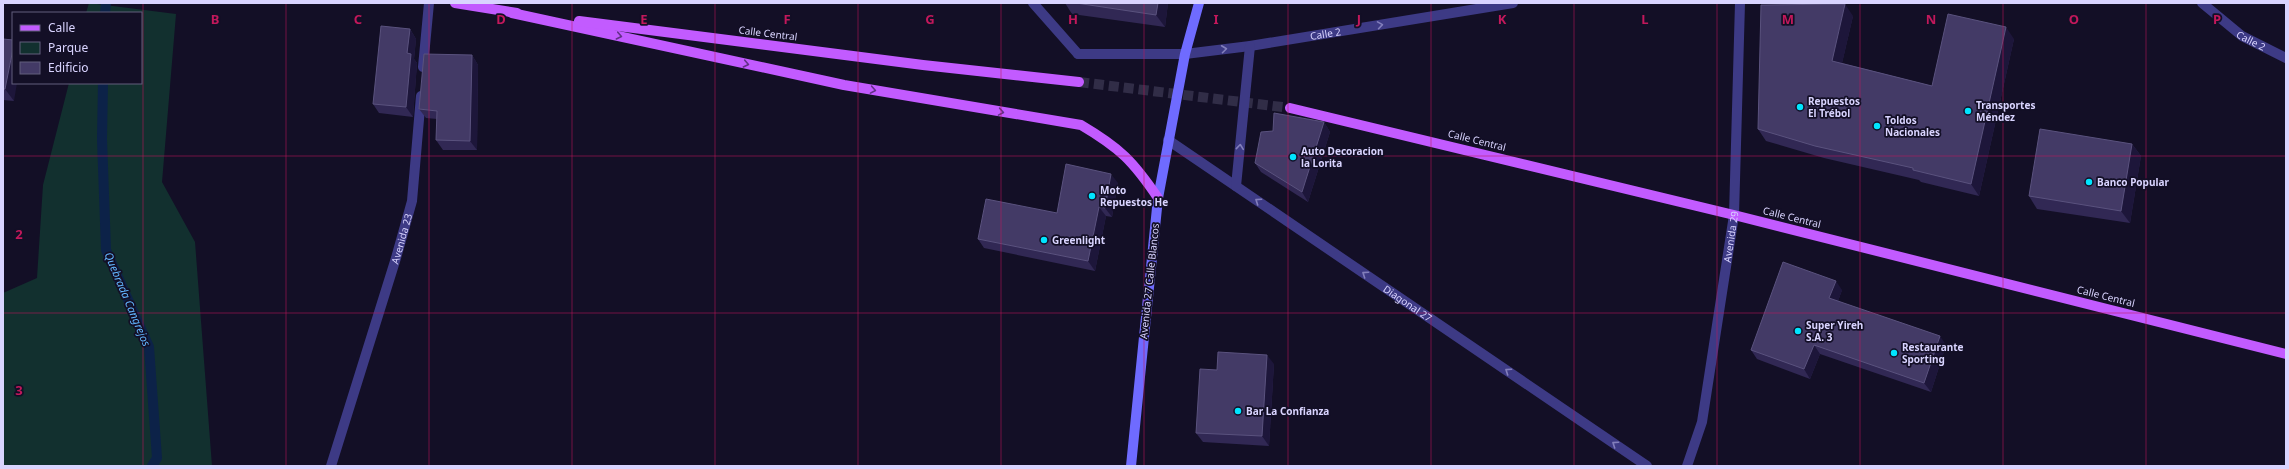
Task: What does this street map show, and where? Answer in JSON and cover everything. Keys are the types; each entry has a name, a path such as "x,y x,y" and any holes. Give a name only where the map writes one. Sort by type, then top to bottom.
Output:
{"main road":[{"name":"Calle Central","path":"455,3 512,13 924,65 1079,82"},
{"name":"Avenida 27 Calle Blancos","path":"1131,466 1158,198 1185,54 1199,3"},
{"path":"512,13 844,85 1081,126 1111,143 1138,168 1158,198"},
{"name":"Calle Central","path":"1290,108 1734,215 2286,354"}],"street":[{"name":"Avenida 23","path":"331,466 396,258 412,201 429,3"},
{"name":"Calle 2","path":"1033,3 1078,54 1185,54 1250,46 1513,3"},
{"name":"Avenida 29","path":"1687,466 1702,422 1734,215 1740,3"},
{"name":"Calle 2","path":"2202,3 2242,36 2286,58"},
{"path":"1236,186 1250,46"},
{"name":"Diagonal 27","path":"1168,140 1648,466"}],"green space":[{"path":"89,3 176,14 162,182 195,242 212,466 3,466 3,293 37,278 43,185 69,84 142,84 142,12 86,12"}],"building":[{"path":"1076,3 1158,3 1156,15"},
{"path":"1845,4 1832,61 1932,86 1948,14 2006,27 1971,184 1913,170 1913,168 1815,146 1758,129 1761,5"},
{"path":"381,26 410,29 407,53 411,54 406,107 373,104"},
{"path":"3,39 12,40 12,54 5,89 3,89"},
{"path":"424,54 472,55 470,141 436,140 437,111 419,109"},
{"name":"Auto Decoracion la Lorita","path":"1274,113 1324,122 1302,192 1255,163 1261,132 1273,131"},
{"name":"Banco Popular","path":"2040,129 2132,144 2121,211 2029,196"},
{"path":"1066,164 1111,174 1105,208 1099,207 1088,261 978,239 986,199 1057,213"},
{"path":"1783,262 1836,281 1829,298 1940,336 1924,383 1814,345 1804,369 1751,350"},
{"name":"Bar La Confianza","path":"1218,352 1267,355 1262,436 1196,433 1200,369 1217,370"}],"waterway":[{"name":"Quebrada Cangrejos","path":"105,12 106,3"},
{"name":"Quebrada Cangrejos","path":"103,84 102,139 106,250 149,347 157,458 152,466"}],"tunnel":[{"path":"1079,82 1290,108"}],"place":[{"name":"Repuestos El Trébol","path":"1800,107"},
{"name":"Transportes Méndez","path":"1968,111"},
{"name":"Toldos Nacionales","path":"1877,126"},
{"name":"Auto Decoracion la Lorita","path":"1293,157"},
{"name":"Banco Popular","path":"2089,182"},
{"name":"Moto Repuestos He","path":"1092,196"},
{"name":"Greenlight","path":"1044,240"},
{"name":"Super Yireh S.A. 3","path":"1798,331"},
{"name":"Restaurante Sporting","path":"1894,353"},
{"name":"Bar La Confianza","path":"1238,411"}]}
